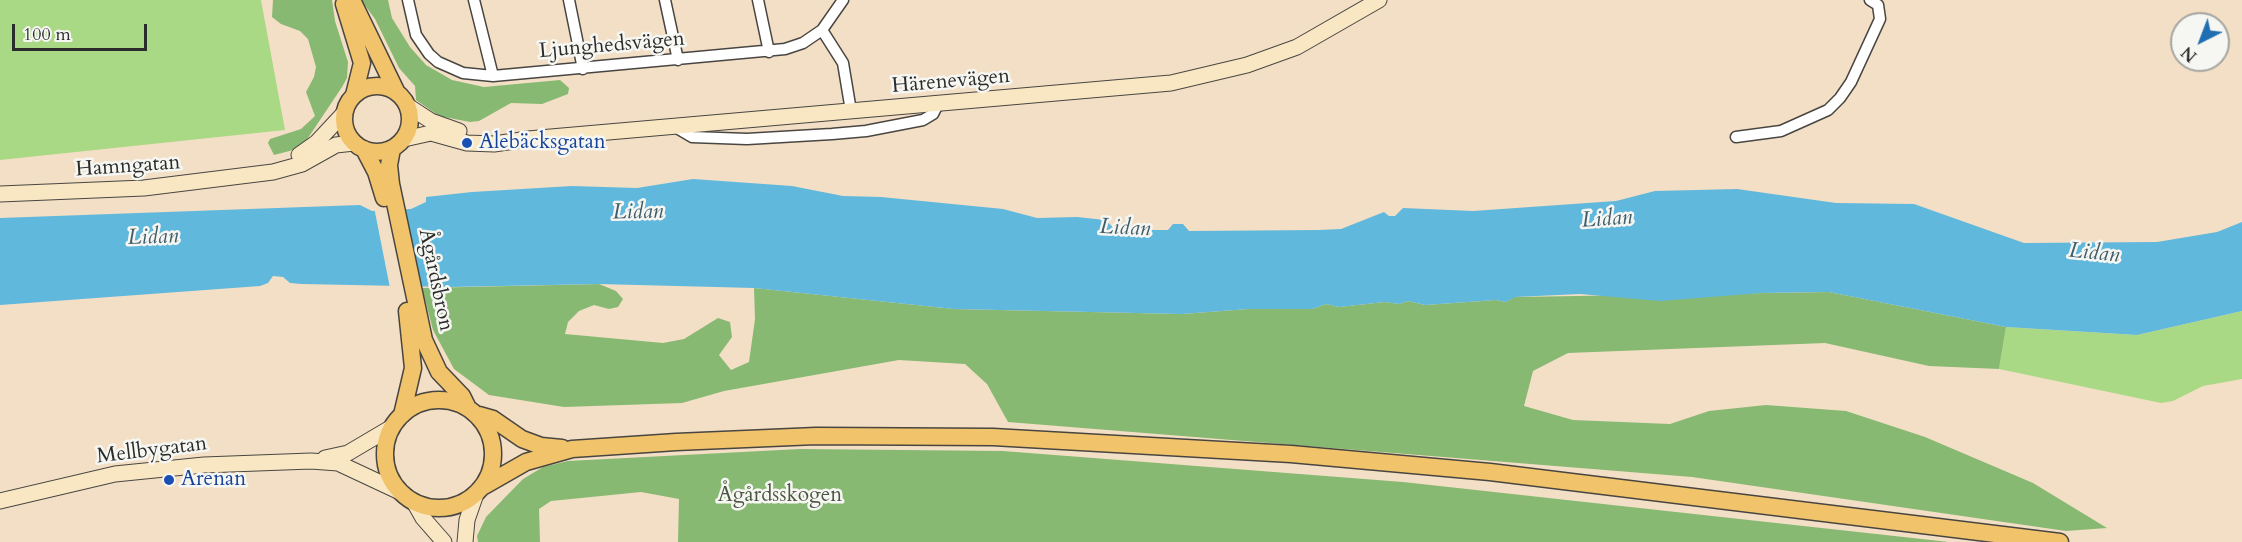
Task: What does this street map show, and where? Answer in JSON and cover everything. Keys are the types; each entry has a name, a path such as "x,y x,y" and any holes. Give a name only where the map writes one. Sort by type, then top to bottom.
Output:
{"main road":[{"path":"343,0 362,63 354,95 344,113 345,129 359,146 378,152 398,144 410,123 408,106 396,91 352,0"},
{"path":"354,95 374,85 396,91"},
{"name":"Ågårdsbron","path":"398,144 389,165 387,186 413,314 439,372 473,411"},
{"name":"Ågårdsbron","path":"359,146 387,186"},
{"name":"Ågårdsbron","path":"397,421 413,368 413,314"},
{"path":"572,449 526,462 480,490 467,501 447,508 424,506 414,502 400,492 386,466 386,446 397,421 422,402 434,400 458,403 493,419 522,439 541,446 572,449 816,436 993,437 1292,454 1647,490 2060,542"},
{"path":"473,411 489,430 494,449 492,468 480,490"}],"street":[{"name":"Ljunghedsvägen","path":"408,0 416,34 429,54 438,62 463,73 493,76 769,52 803,43 822,30 843,0"},
{"path":"474,0 493,76"},
{"path":"568,0 583,69"},
{"path":"665,0 678,60"},
{"path":"758,0 769,52"},
{"name":"Härenevägen","path":"398,144 431,133 467,143 494,144 1132,88 1198,78 1247,65 1297,47 1379,0"},
{"path":"1736,137 1781,131 1828,110 1840,98 1851,82 1880,19 1878,5 1870,0"},
{"path":"822,30 846,71 851,111"},
{"path":"675,127 692,137 747,140 832,134 866,131 923,120 933,114 938,104"},
{"name":"Härenevägen","path":"408,106 442,126 509,141"},
{"path":"258,173 305,151 344,113"},
{"name":"Hamngatan","path":"0,194 144,188 258,173 302,164 336,145 359,146"},
{"name":"Mellbygatan","path":"311,461 348,453 397,421"},
{"name":"Mellbygatan","path":"0,501 115,474 204,465 311,461 338,463 400,492"},
{"path":"465,542 466,519 480,490"},
{"path":"414,502 423,518 444,542"}],"green space":[{"path":"0,0 261,0 285,130 0,160"},
{"path":"273,0 332,0 335,21 348,62 347,78 304,144 297,149 274,155 268,143 270,139 301,129 315,116 306,92 314,77 316,67 308,39 300,31 281,24 272,17"},
{"path":"361,0 388,0 392,18 410,47 426,65 452,80 484,87 560,80 569,88 568,94 542,104 511,103 479,121 470,122 439,116 416,100 415,86 399,68 375,19"},
{"path":"599,284 616,291 623,299 618,307 609,309 594,305 579,311 568,322 565,334 663,343 684,339 718,318 730,322 732,337 719,355 731,370 749,362 755,319 754,288 954,309 1182,314 1248,309 1312,309 1326,304 1339,307 1385,302 1399,304 1408,301 1425,305 1496,300 1506,302 1514,297 1829,292 2006,327 1999,369 1929,366 1825,343 1568,353 1533,371 1524,406 1573,420 1670,424 1709,411 1766,405 1846,411 1925,437 2033,483 2107,528 2066,531 1692,477 1008,422 987,384 965,364 899,360 724,391 682,403 564,407 489,395 454,369 433,330 422,288"},
{"path":"2242,311 2242,379 2203,386 2173,401 2161,403 1999,369 2006,327 2137,335"},
{"name":"Ågårdsskogen","path":"800,449 1003,451 1403,482 1949,542 678,542 679,499 641,492 551,501 539,509 540,542 478,542 477,536 486,517 523,479 543,467 568,461"}],"water":[{"name":"Lidan","path":"693,179 792,186 843,196 881,197 1003,209 1037,218 1077,217 1105,220 1116,230 1168,230 1173,224 1183,224 1189,231 1341,229 1384,212 1389,216 1395,216 1403,208 1473,211 1616,201 1655,191 1737,189 1836,203 1914,204 2024,243 2157,242 2217,232 2242,222 2242,311 2137,335 2006,327 1829,292 1761,293 1660,301 1580,294 1515,297 1506,302 1496,300 1425,305 1408,301 1399,304 1385,302 1339,307 1326,304 1312,309 1248,309 1182,314 954,309 754,288 599,284 451,287 302,284 290,283 283,277 273,276 268,283 260,286 0,305 0,218 360,205 372,211 411,209 426,202 426,197 472,192 572,186 637,188"}],"pier":[{"path":"402,206 418,289 390,288 374,207"}],"place":[{"name":"Alebäcksgatan","path":"467,143"},
{"name":"Arenan","path":"169,480"}]}
